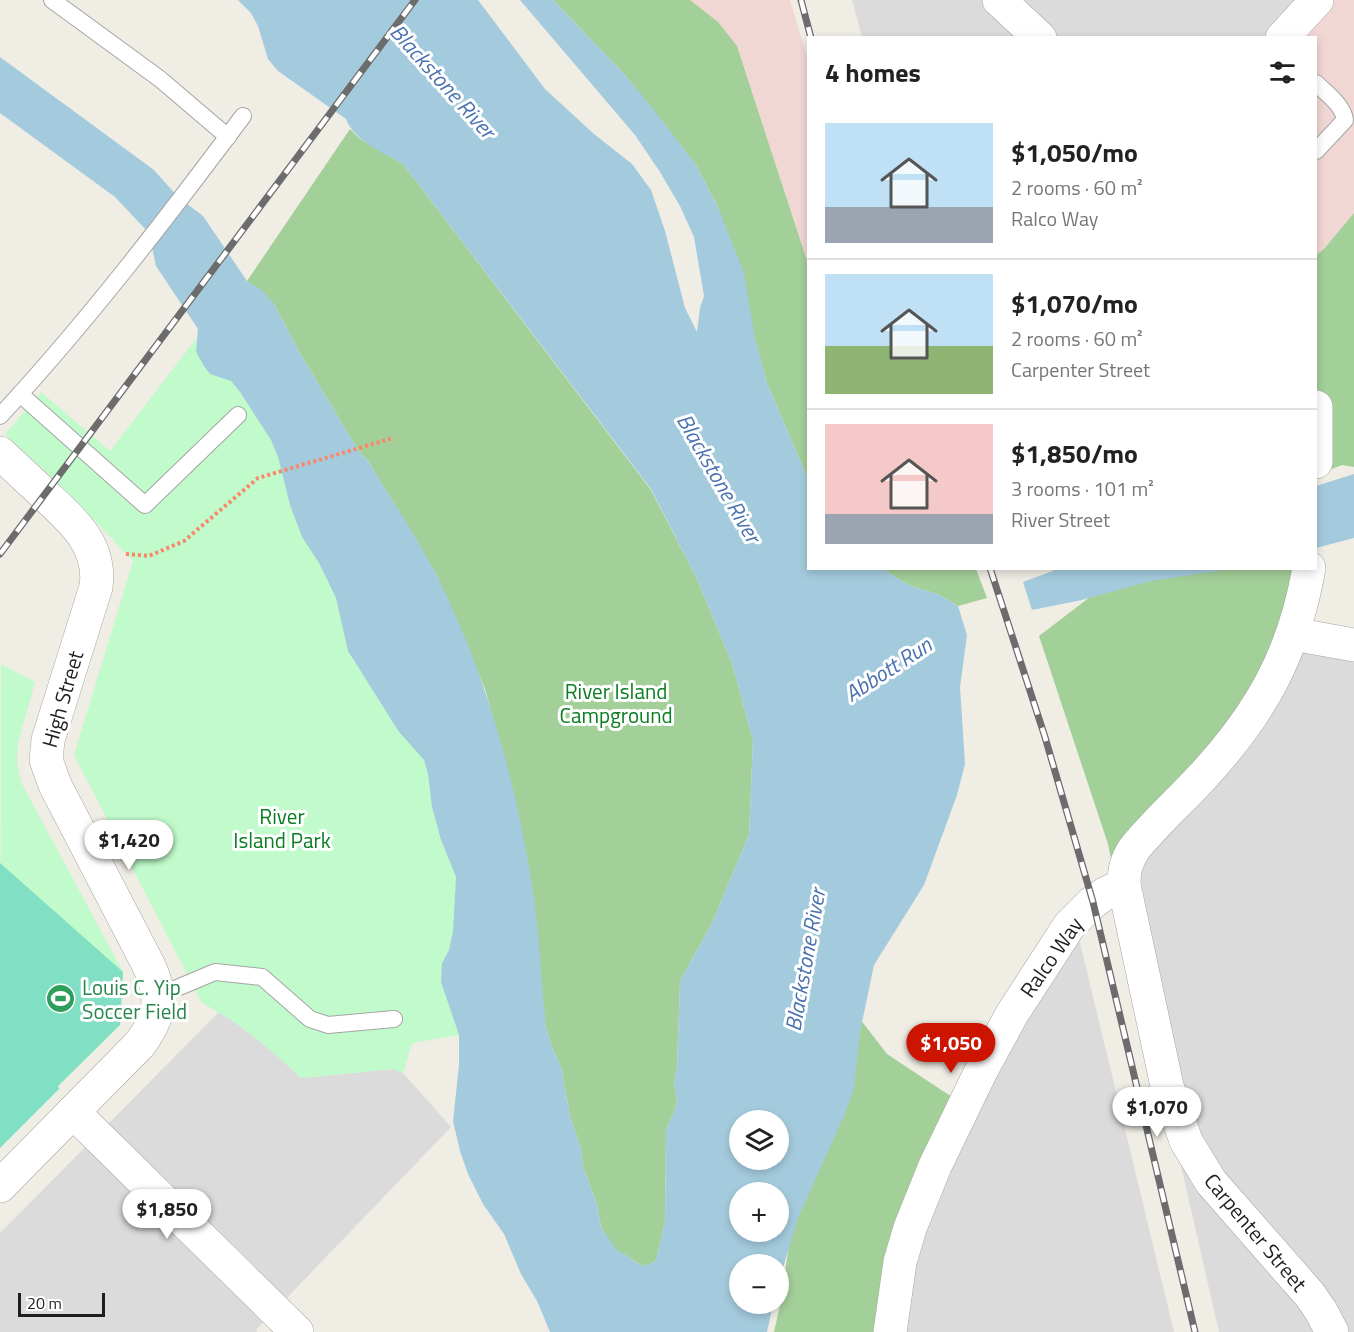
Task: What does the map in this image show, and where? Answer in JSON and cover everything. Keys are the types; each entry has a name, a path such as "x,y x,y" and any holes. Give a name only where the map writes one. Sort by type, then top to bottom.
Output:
{"street":[{"path":"999,0 1038,36"},
{"path":"1284,36 1317,0"},
{"name":"High Street","path":"0,453 77,524 90,547 97,568 96,587 48,740 46,760 55,785 149,966 158,996 154,1023 145,1038 0,1186"},
{"path":"1124,885 1127,860 1143,838 1210,768 1248,722 1283,662 1303,600 1309,570"},
{"path":"1293,634 1354,645"},
{"name":"Ralco Way","path":"890,1332 900,1262 910,1228 935,1166 985,1064 1012,1014 1069,927 1093,902 1124,885"},
{"name":"Carpenter Street","path":"1124,885 1167,1086 1186,1141 1211,1182 1310,1295 1332,1332"},
{"path":"73,1112 286,1328"}],"lane":[{"path":"52,0 160,79 228,137"},
{"path":"1317,84 1340,107 1345,120 1317,150"},
{"path":"0,416 61,349 143,247 243,116"},
{"path":"20,394 145,505 238,415"},
{"path":"158,996 215,972 262,977 310,1019 328,1025 394,1019"}],"path":[{"path":"94,558 118,554 149,556 184,541 258,478 393,438"}],"shaded area":[{"path":"690,0 790,0 807,57 807,261 737,46"},
{"path":"852,0 1322,0 1289,36 862,36"},
{"path":"1322,0 1354,0 1354,213 1317,254 1317,36 1289,36"},
{"path":"1287,637 1354,649 1354,1332 1219,1332 1114,873"},
{"path":"1075,922 1174,1332 886,1332 891,1276"},
{"path":"219,1012 269,1048 301,1078 394,1069 403,1073 451,1127 256,1330 257,1332 0,1332 0,1233"}],"green space":[{"path":"553,0 690,0 718,22 737,46 807,261 807,477 767,383 718,207 696,165 625,75"},
{"name":"River Island Campground","path":"350,129 360,139 403,164 651,490 696,577 732,663 753,741 749,835 712,923 680,981 677,1066 674,1083 677,1101 666,1129 665,1222 656,1260 650,1264 642,1266 615,1249 601,1227 597,1204 583,1167 581,1149 570,1116 561,1067 546,1027 512,787 485,689 437,576 411,531 368,461 359,452 301,355 274,304 247,281"},
{"path":"1354,213 1354,467 1342,465 1317,475 1317,254"},
{"name":"River Island Park","path":"196,339 197,352 231,381 271,440 302,537 319,563 336,598 348,651 399,732 424,760 428,774 432,807 441,840 456,877 453,931 449,950 443,961 441,981 459,1035 412,1043 403,1073 394,1069 301,1078 254,1037 202,1003 74,755 133,561 70,495 5,434 41,392 110,451"},
{"path":"885,570 976,570 987,598 958,606 937,594 908,585"},
{"path":"1165,570 1297,570 1241,738 1114,873 1108,844 1039,636 1090,597"},
{"name":"Louis C. Yip Soccer Field","path":"1,664 35,682 18,743 17,763 21,782 123,972 120,1025 0,1148"},
{"name":"Louis C. Yip Soccer Field","path":"0,863 123,972 120,1025 0,1148"},
{"path":"853,1010 887,1054 961,1103 886,1332 774,1332 778,1314 789,1314 789,1245"}],"water":[{"path":"238,0 478,0 545,89 594,134 632,164 651,190 665,231 685,308 697,332 704,296 694,237 680,206 635,135 520,0 553,0 625,75 650,105 696,165 718,207 744,273 755,339 767,383 807,477 807,570 885,570 908,585 937,594 958,606 967,635 960,687 965,764 957,795 924,885 874,965 860,1032 854,1089 798,1218 787,1254 729,1254 729,1314 771,1314 767,1332 550,1332 504,1234 483,1204 468,1174 453,1121 459,1065 459,1035 441,982 442,963 449,950 453,931 456,877 441,840 432,807 424,760 399,732 348,651 336,598 319,563 302,537 271,440 231,381 210,374 204,366 196,352 198,329 156,266 149,233 115,197 0,113 0,57 154,170 178,197 203,216 247,281 262,290 274,304 301,355 359,452 368,461 428,559 470,650 508,769 533,891 546,1027 561,1067 570,1116 581,1149 583,1167 597,1204 601,1227 616,1249 642,1266 650,1264 656,1260 665,1222 666,1129 677,1101 674,1083 677,1066 680,981 712,923 749,835 753,741 732,663 696,577 651,489 403,164 363,140 350,127 346,119 278,71 268,59 258,26 251,13"},
{"path":"1354,474 1354,538 1317,548 1317,486"},
{"path":"1055,570 1223,570 1151,581 1082,600 1032,610 1023,582"}],"railway":[{"path":"0,554 415,0"},
{"path":"801,0 810,36"},
{"path":"991,570 1045,737 1093,902 1195,1332"}],"place":[{"name":"Louis C. Yip Soccer Field","path":"61,999"}],"water label":[{"name":"Blackstone River","path":"443,81"},
{"name":"Blackstone River","path":"719,478"},
{"name":"Abbott Run","path":"888,669"},
{"name":"Blackstone River","path":"805,960"}]}
